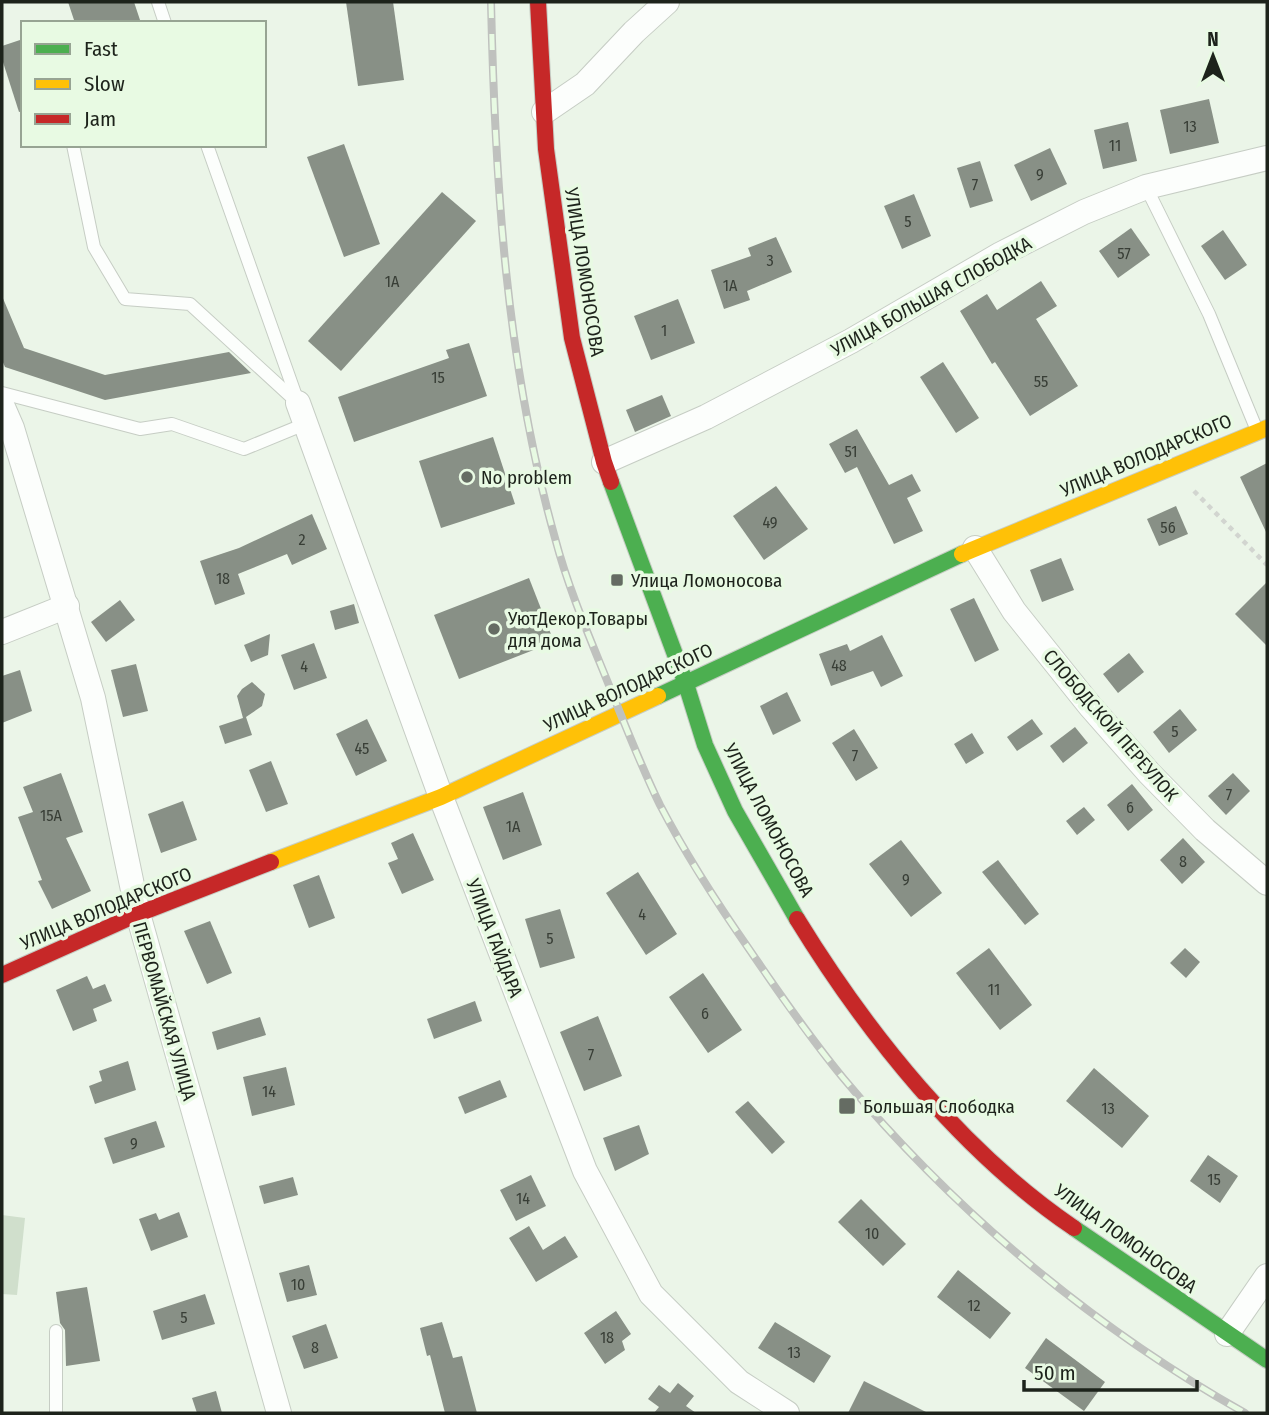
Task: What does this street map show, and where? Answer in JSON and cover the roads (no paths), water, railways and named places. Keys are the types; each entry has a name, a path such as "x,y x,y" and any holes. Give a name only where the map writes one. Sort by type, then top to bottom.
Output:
{"main road":[{"name":"УЛИЦА ЛОМОНОСОВА","path":"538,2 546,149 572,338 604,462 686,684 705,745 735,811 764,865 831,975 908,1074 955,1127 1006,1174 1066,1223 1267,1360"},
{"name":"УЛИЦА ВОЛОДАРСКОГО","path":"2,975 138,914 440,797 975,548 1262,430"}],"street":[{"path":"544,112 585,84 634,32 667,2"},
{"name":"УЛИЦА БОЛЬШАЯ СЛОБОДКА","path":"604,462 706,417 851,341 1001,254 1084,212 1146,187 1267,158"},
{"name":"ПЕРВОМАЙСКАЯ УЛИЦА","path":"2,405 12,428 93,698 138,914 279,1413"},
{"name":"УЛИЦА ГАЙДАРА","path":"302,413 440,797 585,1171 651,1294 740,1382 787,1413"},
{"name":"СЛОБОДСКОЙ ПЕРЕУЛОК","path":"975,548 1014,611 1090,706 1149,773 1205,830 1267,883"},
{"path":"2,632 67,606"},
{"path":"1227,1334 1267,1276"}],"lane":[{"path":"158,2 164,21"},
{"path":"73,147 94,247 125,299 190,304 302,413"},
{"path":"208,147 302,413"},
{"path":"1146,187 1209,314 1262,430"},
{"path":"2,393 139,429 172,424 244,449 302,413"},
{"path":"56,1331 56,1413"}],"railway":[{"path":"491,2 496,137 506,272 514,339 538,472 571,589 660,805 714,896 807,1031 844,1079 932,1175 980,1221 1081,1305 1134,1344 1245,1413"}],"place":[{"name":"No problem","path":"467,477"},
{"name":"Улица Ломоносова","path":"617,580"},
{"name":"УютДекор.Товары для дома","path":"494,629"},
{"name":"Большая Слободка","path":"847,1106"}]}
